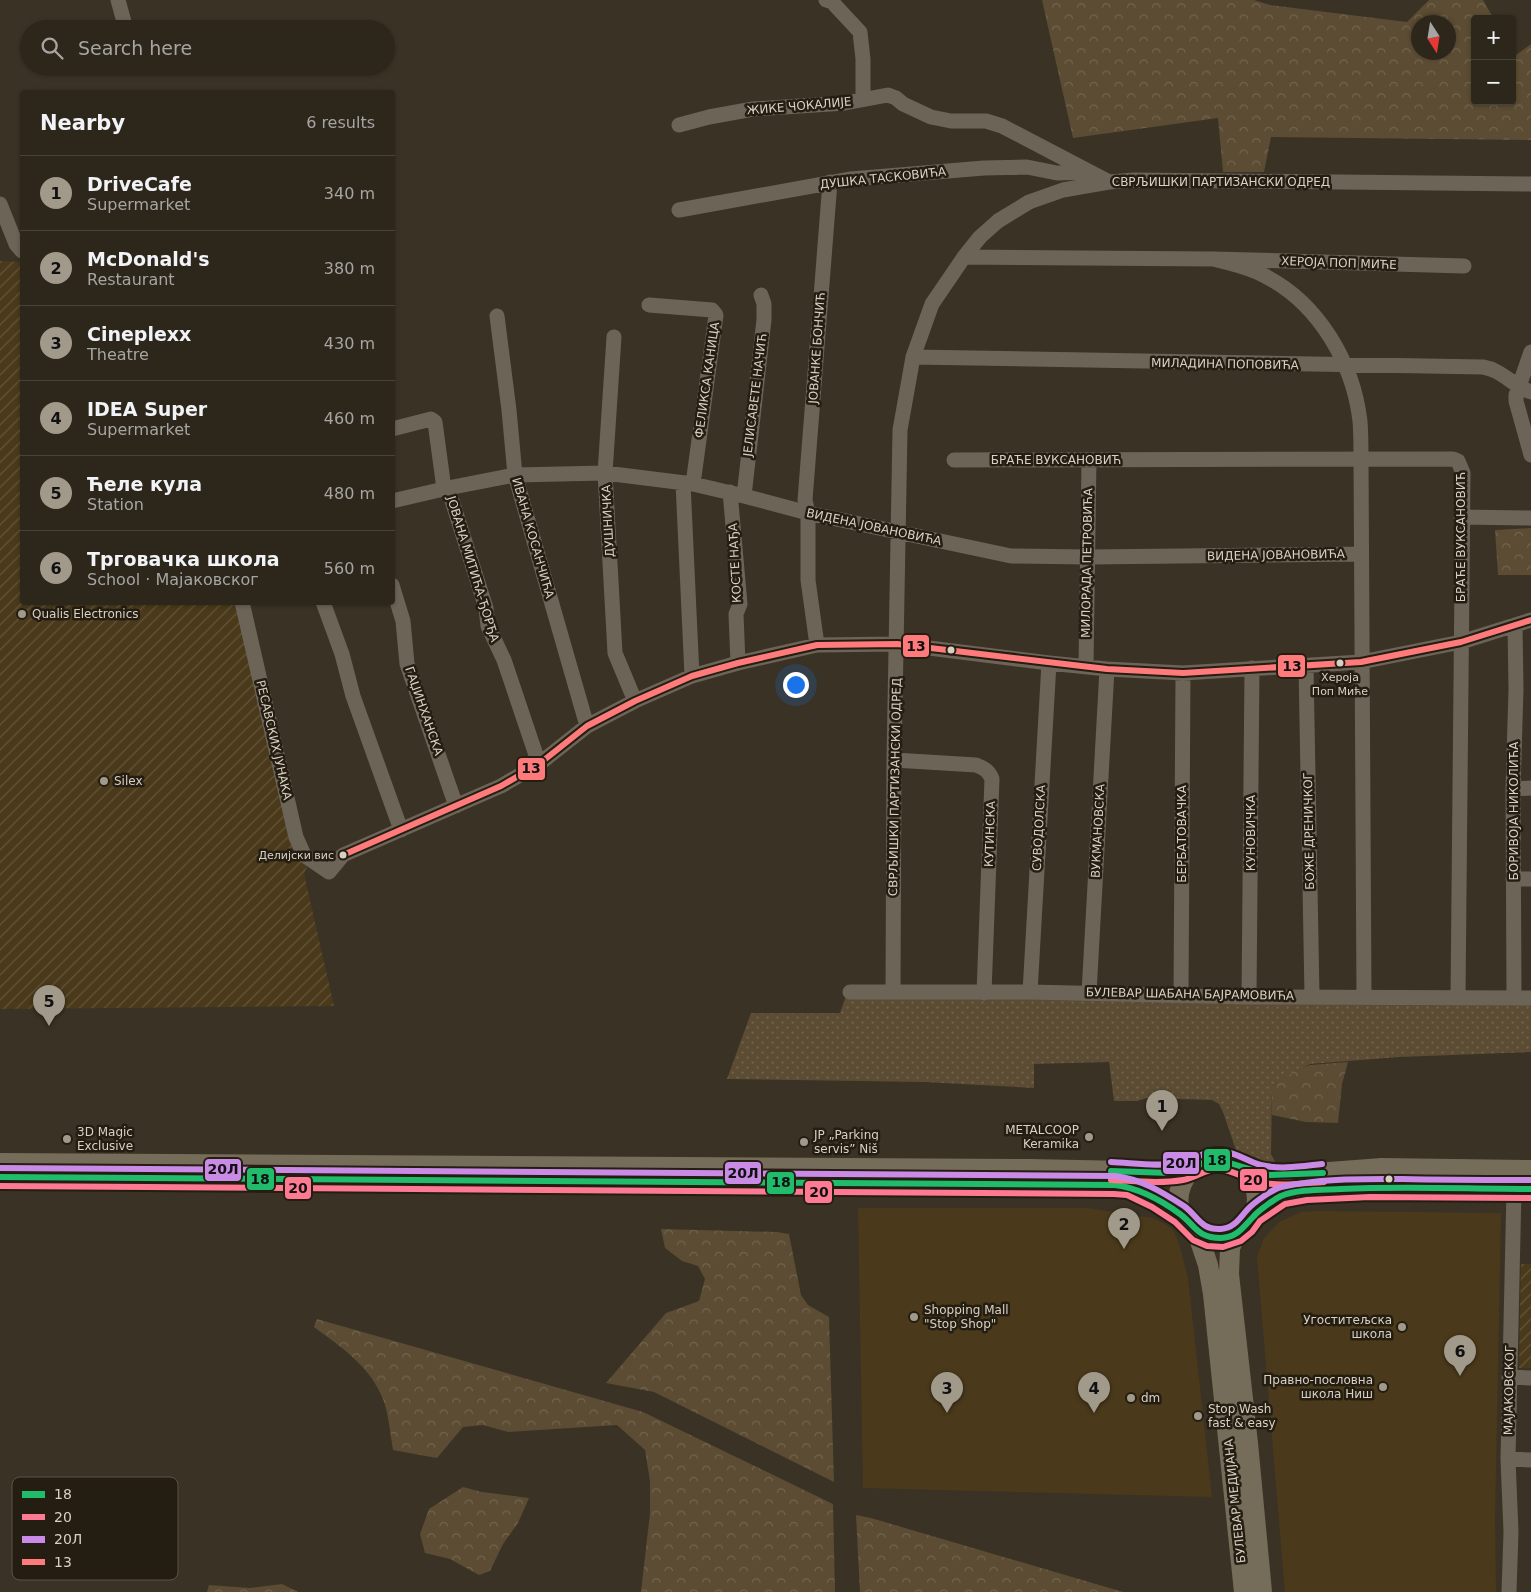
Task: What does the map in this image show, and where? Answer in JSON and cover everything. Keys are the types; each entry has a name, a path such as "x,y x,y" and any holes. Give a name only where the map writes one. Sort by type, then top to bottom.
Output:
{"main road":[{"path":"1182,1215 1178,1203 1183,1179 1191,1169 1201,1163 1213,1160 1225,1160 1236,1164 1244,1169 1252,1179 1257,1191 1254,1215"},
{"path":"0,1163 1020,1169 1156,1173 1191,1169"},
{"path":"1244,1169 1276,1176 1382,1168 1531,1170"},
{"path":"0,1177 1115,1185 1129,1187 1153,1197 1182,1215 1197,1232 1209,1237 1223,1238 1236,1234 1246,1226 1254,1215 1281,1196 1306,1191 1370,1188 1522,1189"},
{"name":"БУЛЕВАР МЕДИЈАНА","path":"1197,1232 1208,1265 1214,1294 1244,1592"},
{"name":"БУЛЕВАР МЕДИЈАНА","path":"1236,1234 1230,1248 1229,1274 1262,1592"}],"street":[{"path":"118,0 124,20"},
{"path":"826,0 832,2 860,32 864,99"},
{"name":"ЖИКЕ ЧОКАЛИЈЕ","path":"679,125 753,109 845,103 888,95 931,117 951,121 986,121 1002,126 1109,182"},
{"name":"ДУШКА ТАСКОВИЋА","path":"679,210 830,182 984,168 1027,167 1057,173 1089,172"},
{"name":"СВРЉИШКИ ПАРТИЗАНСКИ ОДРЕД","path":"893,992 894,760 900,430 913,357 932,304 964,257 980,237 998,220 1029,202 1063,190 1109,182 1134,180 1531,184"},
{"name":"ЈОВАНКЕ БОНЧИЋ","path":"817,645 808,580 808,513 805,500 830,182"},
{"path":"0,204 16,244 20,249"},
{"name":"ХЕРОЈА ПОП МИЋЕ","path":"964,257 1214,259 1464,266"},
{"name":"ХЕРОЈА ПОП МИЋЕ","path":"1214,259 1265,275 1282,286 1317,318 1329,334 1345,366 1353,389 1360,421 1364,996"},
{"name":"ЈЕЛИСАВЕТЕ НАЧИЋ","path":"737,494 764,320 764,304 761,295"},
{"name":"ФЕЛИКСА КАНИЦА","path":"649,305 706,309 712,310 716,315 688,483 692,676"},
{"name":"ИВАНА КОСАНЧИЋА","path":"497,316 515,476 587,726"},
{"name":"ДУШНИЧКА","path":"614,337 605,473 616,653 635,701"},
{"path":"1531,352 1525,390 1516,395 1516,406 1531,455"},
{"name":"МИЛАДИНА ПОПОВИЋА","path":"913,357 1483,367 1499,372 1525,390"},
{"name":"ЈОВАНА МИТИЋА-ЂОРЂА","path":"395,428 431,419 435,422 446,488 486,608 488,626 504,660 539,764"},
{"name":"БРАЋЕ ВУКСАНОВИЋ","path":"954,460 1453,459 1458,461 1463,473 1461,517 1458,998"},
{"name":"МИЛОРАДА ПЕТРОВИЋА","path":"1086,667 1089,460"},
{"name":"ВИДЕНА ЈОВАНОВИЋА","path":"395,500 446,488 515,476 605,473 688,483 808,513 1012,556 1360,554"},
{"name":"КОСТЕ НАЂА","path":"737,494 740,604 736,614 738,663"},
{"path":"1461,517 1531,518"},
{"name":"ГАЏИНХАНСКА","path":"395,596 403,621 407,664 456,806"},
{"name":"РЕСАВСКИХ ЈУНАКА","path":"243,605 296,837 304,855 328,872 342,855 401,830"},
{"path":"325,605 342,654 353,696 401,830 501,786 539,764 587,726 635,701 692,676 738,663 817,645 897,644 1086,667 1183,673 1361,662 1461,642 1531,620"},
{"name":"БОРИВОЈА НИКОЛИЋА","path":"1514,998 1513,789 1524,689 1515,625"},
{"name":"СУВОДОЛСКА","path":"1030,992 1049,663"},
{"name":"БОЖЕ ДРЕНИЧКОГ","path":"1306,666 1312,996"},
{"name":"КУНОВИЧКА","path":"1249,997 1252,668"},
{"name":"ВУКМАНОВСКА","path":"1089,993 1107,669"},
{"name":"БЕРБАТОВАЧКА","path":"1181,996 1183,673"},
{"name":"КУТИНСКА","path":"894,760 976,765 983,767 992,779 984,993"},
{"path":"1513,789 1531,788"},
{"path":"1513,879 1531,879"},
{"name":"БУЛЕВАР ШАБАНА БАЈРАМОВИЋА","path":"850,992 1030,992 1249,997 1531,998"},
{"name":"МАЈАКОВСКОГ","path":"1509,1592 1511,1532 1508,1459 1509,1377 1522,1189"},
{"path":"1509,1377 1531,1378"},
{"path":"1508,1459 1531,1460"}],"shaded area":[{"path":"0,261 20,262 20,605 242,605 296,837 307,867 304,874 334,1006 0,1009"},
{"path":"858,1208 1087,1208 1153,1218 1167,1225 1174,1232 1179,1243 1188,1278 1212,1497 863,1488"},
{"name":"Правно-пословна школа Ниш","path":"1301,1212 1501,1213 1495,1517 1496,1592 1285,1592 1257,1257 1264,1238 1279,1222"},
{"path":"1521,1264 1531,1264 1531,1368 1519,1368"}],"green space":[{"path":"1042,0 1254,0 1270,5 1407,22 1411,18 1411,60 1456,60 1456,15 1414,15 1429,0 1483,0 1492,15 1471,15 1471,105 1516,105 1516,55 1531,44 1531,140 1271,137 1264,172 1223,172 1218,118 1073,138"},
{"path":"1531,528 1531,575 1498,575 1495,530"},
{"path":"847,993 1531,1000 1531,1052 1399,1057 1310,1064 1272,1086 1271,1154 1277,1165 1238,1156 1223,1112 1219,1104 1212,1100 1147,1098 1137,1101 1114,1101 1109,1062 1034,1064 1034,1088 925,1082 727,1079 751,1013 840,1013"},
{"path":"1348,1062 1342,1084 1338,1123 1306,1122 1272,1115 1272,1086 1297,1070 1310,1065"},
{"path":"661,1229 777,1232 789,1234 801,1295 808,1305 829,1317 834,1482 654,1392 606,1383 666,1313 699,1301 705,1279 698,1266 682,1261 665,1248"},
{"path":"317,1319 643,1412 833,1504 835,1592 641,1592 650,1513 650,1481 645,1450 617,1425 508,1432 483,1425 463,1427 437,1458 393,1450 387,1411 377,1387 354,1358 314,1327"},
{"path":"463,1487 482,1492 529,1498 518,1523 503,1544 490,1571 479,1575 450,1559 425,1553 420,1534 429,1509"},
{"path":"856,1515 871,1518 1123,1592 860,1592"},
{"path":"282,1584 298,1592 207,1592 209,1585 250,1588"}],"transit line":[{"name":"13","path":"343,855 501,786 539,764 587,726 635,701 692,676 738,663 817,645 897,644 1107,669 1183,673 1361,662 1461,642 1531,620"},
{"name":"20Л","path":"1111,1162 1155,1165 1172,1164 1186,1162 1210,1152 1221,1151 1261,1165 1276,1167 1322,1164"},
{"name":"18","path":"1111,1171 1170,1173 1189,1170 1207,1161 1220,1160 1269,1175 1323,1173"},
{"name":"20Л","path":"0,1168 1115,1176 1134,1180 1168,1196 1189,1210 1204,1225 1214,1229 1233,1225 1250,1207 1268,1193 1277,1188 1296,1184 1357,1179 1531,1180"},
{"name":"20","path":"1111,1180 1165,1182 1188,1179 1210,1170 1219,1169 1254,1181 1267,1183 1324,1182"},
{"name":"18","path":"0,1177 1115,1185 1149,1195 1180,1214 1202,1234 1221,1238 1236,1234 1259,1211 1281,1196 1295,1192 1389,1188 1531,1189"},
{"name":"20","path":"0,1186 1114,1194 1127,1195 1152,1207 1175,1222 1193,1240 1207,1246 1223,1247 1241,1241 1252,1232 1260,1221 1285,1204 1307,1200 1370,1197 1531,1198"}],"place":[{"name":"Qualis Electronics","path":"22,614"},
{"name":"Хероја Поп Миће","path":"1340,663"},
{"name":"Silex","path":"104,781"},
{"name":"Делијски вис","path":"343,855"},
{"name":"Ћеле кула","path":"49,1026"},
{"name":"DriveCafe","path":"1162,1131"},
{"name":"METALCOOP Keramika","path":"1089,1137"},
{"name":"3D Magic Exclusive","path":"67,1139"},
{"name":"JP „Parking servis” Niš","path":"804,1142"},
{"name":"McDonald's","path":"1124,1249"},
{"name":"Shopping Mall \"Stop Shop\"","path":"914,1317"},
{"name":"Угоститељска школа","path":"1402,1327"},
{"name":"Трговачка школа","path":"1460,1376"},
{"name":"Правно-пословна школа Ниш","path":"1383,1387"},
{"name":"dm","path":"1131,1398"},
{"name":"Cineplexx","path":"947,1413"},
{"name":"IDEA Super","path":"1094,1413"},
{"name":"Stop Wash fast & easy","path":"1198,1416"}]}
